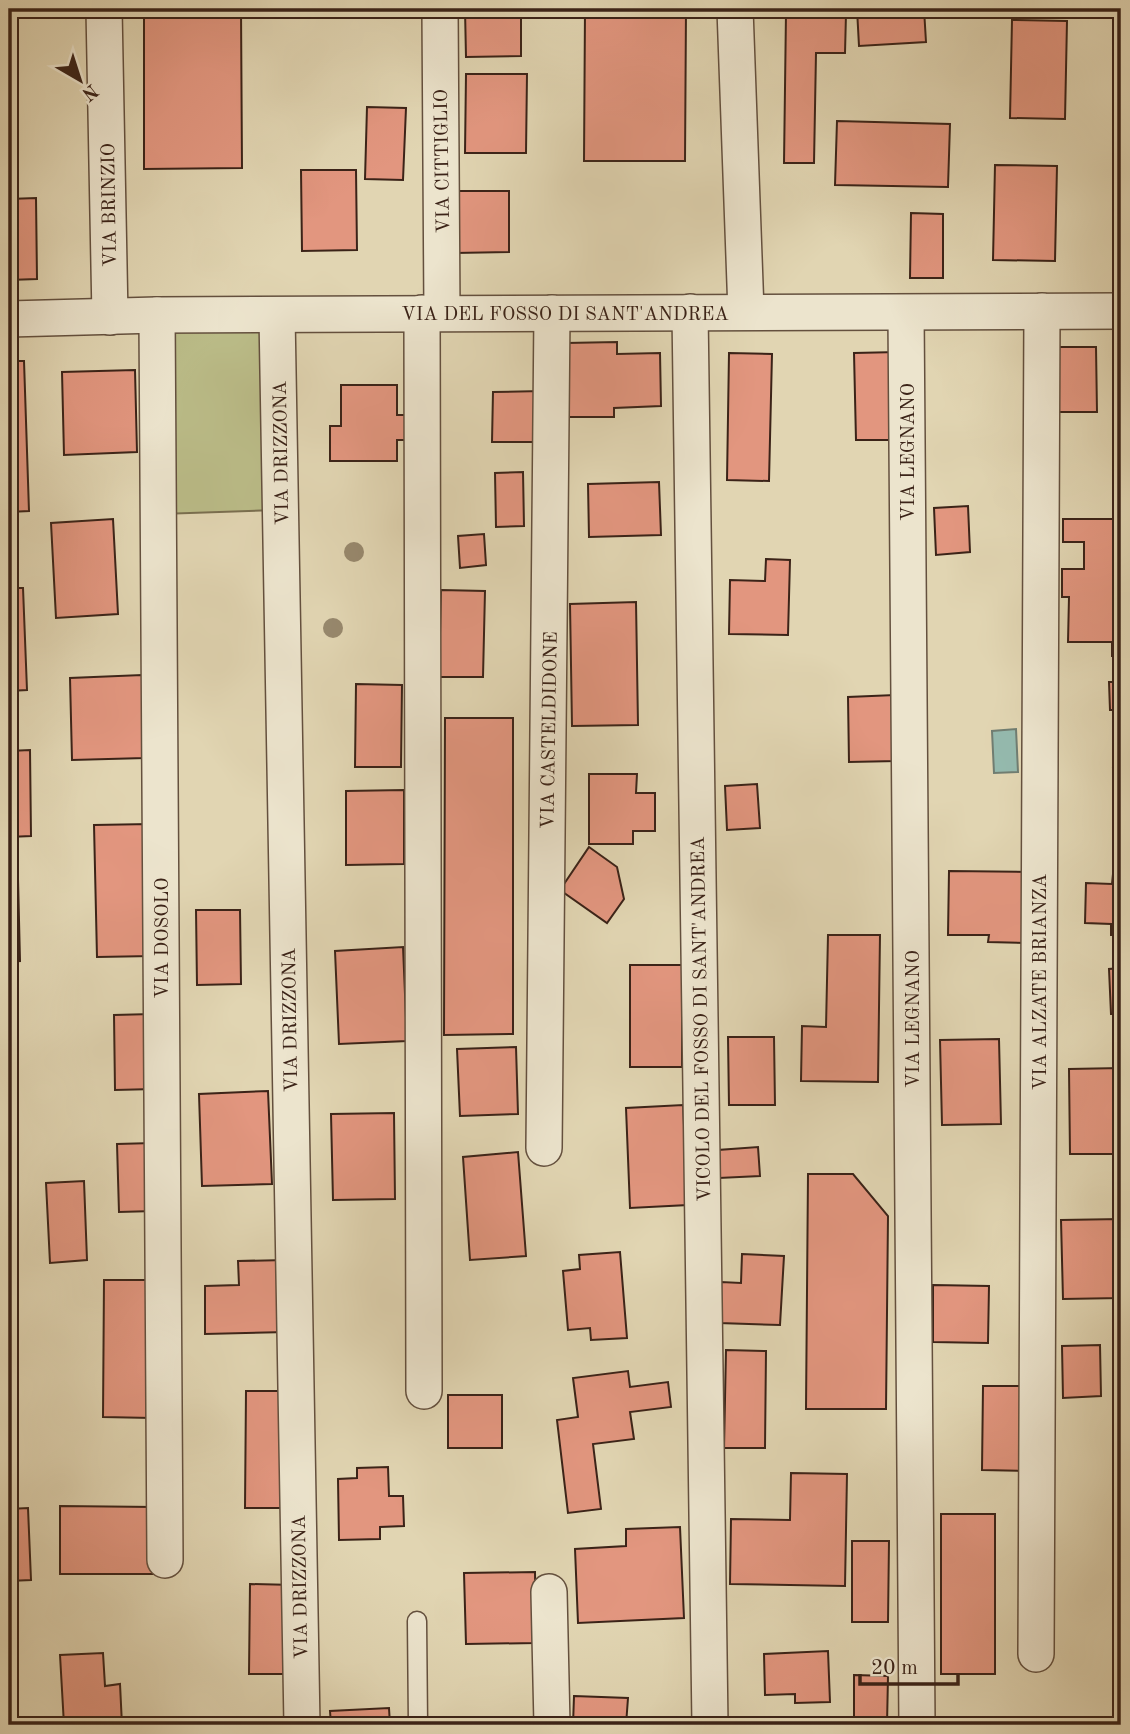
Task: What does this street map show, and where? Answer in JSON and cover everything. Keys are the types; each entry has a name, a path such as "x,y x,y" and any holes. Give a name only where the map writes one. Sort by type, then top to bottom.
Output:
{"street":[{"name":"VIA BRINZIO","path":"104,9 110,317"},
{"name":"VIA CITTIGLIO","path":"424,1391 432,313 440,9"},
{"path":"735,9 746,313"},
{"name":"VIA ALZATE BRIANZA","path":"1036,1654 1042,311"},
{"name":"VIA DEL FOSSO DI SANT'ANDREA","path":"9,319 432,313 1121,311"},
{"name":"VICOLO DEL FOSSO DI SANT'ANDREA","path":"690,312 710,1725"},
{"name":"VIA CASTELDIDONE","path":"544,1148 552,313"},
{"name":"VIA LEGNANO","path":"906,313 917,1725"},
{"name":"VIA DOSOLO","path":"158,315 165,1560"},
{"name":"VIA DRIZZONA","path":"277,315 302,1725"},
{"path":"549,1592 552,1725"}],"lane":[{"path":"417,1621 418,1725"}],"green space":[{"path":"269,321 275,510 161,514 154,325"}],"water":[{"path":"1016,729 1018,772 994,773 992,731"}],"building":[{"path":"9,9 71,9 71,16 9,16"},
{"path":"144,9 241,9 242,168 144,169"},
{"path":"465,9 521,9 521,56 466,57"},
{"path":"585,9 686,9 685,161 584,161"},
{"path":"857,9 924,9 926,42 859,46"},
{"path":"786,13 846,14 845,53 816,53 814,163 784,163"},
{"path":"1012,20 1067,21 1065,119 1010,118"},
{"path":"466,74 527,74 526,153 465,153"},
{"path":"367,107 406,108 403,180 365,179"},
{"path":"837,121 950,124 948,187 835,185"},
{"path":"995,165 1057,166 1055,261 993,260"},
{"path":"301,170 356,170 357,250 302,251"},
{"path":"455,191 509,191 509,252 455,253"},
{"path":"36,198 37,279 9,280 9,199"},
{"path":"911,213 943,214 943,278 910,278"},
{"path":"617,342 617,354 660,353 661,406 614,408 614,417 567,417 566,343"},
{"path":"1055,347 1096,347 1097,412 1055,412"},
{"path":"898,352 900,440 856,440 854,353"},
{"path":"729,353 772,354 769,481 727,480"},
{"path":"9,361 24,361 29,511 9,512"},
{"path":"135,370 137,452 64,455 62,372"},
{"path":"341,385 397,385 397,415 410,415 410,440 397,440 397,461 330,461 330,426 341,426"},
{"path":"542,391 542,442 492,442 493,392"},
{"path":"523,472 524,526 496,527 495,473"},
{"path":"659,482 661,535 589,537 588,484"},
{"path":"968,506 970,552 936,555 934,508"},
{"path":"113,519 118,614 56,618 51,523"},
{"path":"1063,519 1116,519 1116,527 1121,527 1121,656 1112,656 1112,642 1068,642 1069,597 1062,597 1062,569 1084,569 1084,542 1063,542"},
{"path":"484,534 486,565 460,568 458,536"},
{"path":"766,559 790,560 788,635 729,634 730,580 765,581"},
{"path":"9,588 23,588 27,690 9,691"},
{"path":"441,590 485,591 483,677 439,677"},
{"path":"636,602 638,725 572,726 570,604"},
{"path":"142,675 145,758 72,760 70,678"},
{"path":"1109,682 1121,682 1121,736 1120,710 1110,710"},
{"path":"356,684 402,685 401,767 355,767"},
{"path":"895,695 897,761 849,762 848,697"},
{"path":"445,718 513,718 513,1034 444,1035"},
{"path":"30,750 31,836 9,837 9,751"},
{"path":"1113,768 1121,768 1121,814 1116,814"},
{"path":"589,774 637,774 636,793 655,793 655,831 633,831 633,844 589,844"},
{"path":"757,784 760,828 727,830 725,786"},
{"path":"404,790 404,864 346,865 346,791"},
{"path":"150,824 152,956 97,957 94,825"},
{"path":"589,847 617,867 624,899 607,923 560,890"},
{"path":"949,871 1029,872 1028,943 988,942 989,935 948,935"},
{"path":"1113,874 1121,874 1121,935 1111,935 1111,924 1085,923 1086,883 1112,884"},
{"path":"9,879 18,879 20,961 9,962"},
{"path":"196,910 240,910 241,984 197,985"},
{"path":"828,935 880,935 878,1082 801,1081 802,1026 826,1027"},
{"path":"403,947 407,1041 339,1044 335,951"},
{"path":"630,965 682,965 682,1067 630,1067"},
{"path":"1121,968 1121,1014 1111,1014 1109,969"},
{"path":"152,1014 154,1089 115,1090 114,1015"},
{"path":"728,1037 774,1037 775,1105 729,1105"},
{"path":"999,1039 1001,1124 942,1125 940,1040"},
{"path":"9,1041 17,1041 17,1147 9,1147"},
{"path":"516,1047 518,1114 460,1116 457,1049"},
{"path":"1121,1068 1121,1154 1070,1154 1069,1069"},
{"path":"268,1091 272,1184 202,1186 199,1094"},
{"path":"683,1105 688,1205 630,1208 626,1108"},
{"path":"394,1113 395,1199 333,1200 331,1114"},
{"path":"153,1143 154,1211 119,1212 117,1144"},
{"path":"758,1147 760,1176 719,1178 718,1150"},
{"path":"518,1152 526,1256 470,1260 463,1157"},
{"path":"808,1174 853,1174 888,1216 886,1409 806,1409"},
{"path":"84,1181 87,1260 50,1263 46,1183"},
{"path":"1121,1219 1121,1298 1063,1299 1061,1220"},
{"path":"620,1252 627,1338 591,1340 590,1328 568,1330 563,1271 580,1269 579,1255"},
{"path":"742,1254 784,1256 780,1325 719,1323 721,1282 741,1283"},
{"path":"286,1260 287,1332 205,1334 205,1286 239,1285 238,1261"},
{"path":"104,1280 153,1280 152,1418 103,1417"},
{"path":"933,1285 989,1286 988,1343 933,1342"},
{"path":"1121,1344 1121,1402 1118,1403 1115,1345"},
{"path":"1100,1345 1101,1396 1063,1398 1062,1346"},
{"path":"726,1350 766,1351 765,1448 724,1448"},
{"path":"628,1371 630,1387 668,1382 671,1407 630,1412 634,1439 593,1444 601,1509 568,1513 557,1420 578,1417 573,1378"},
{"path":"983,1386 1026,1386 1026,1471 982,1470"},
{"path":"246,1391 287,1391 286,1508 245,1508"},
{"path":"448,1395 502,1395 502,1448 448,1448"},
{"path":"388,1467 389,1496 403,1496 404,1526 380,1527 380,1539 339,1540 338,1479 357,1478 357,1468"},
{"path":"791,1473 847,1474 845,1586 730,1584 731,1519 790,1520"},
{"path":"60,1506 155,1507 155,1574 60,1574"},
{"path":"28,1508 31,1580 9,1581 9,1509"},
{"path":"941,1514 995,1514 995,1674 941,1674"},
{"path":"680,1527 684,1618 578,1623 575,1549 626,1546 626,1529"},
{"path":"852,1541 889,1541 888,1622 852,1622"},
{"path":"535,1572 536,1643 466,1644 464,1573"},
{"path":"250,1584 294,1585 292,1674 249,1674"},
{"path":"828,1651 830,1702 795,1703 795,1694 765,1695 764,1654"},
{"path":"103,1653 105,1686 120,1684 122,1725 64,1725 60,1655"},
{"path":"854,1675 888,1676 887,1725 854,1725"},
{"path":"574,1696 628,1698 626,1725 573,1725"},
{"path":"389,1708 390,1725 331,1725 330,1711"}]}
